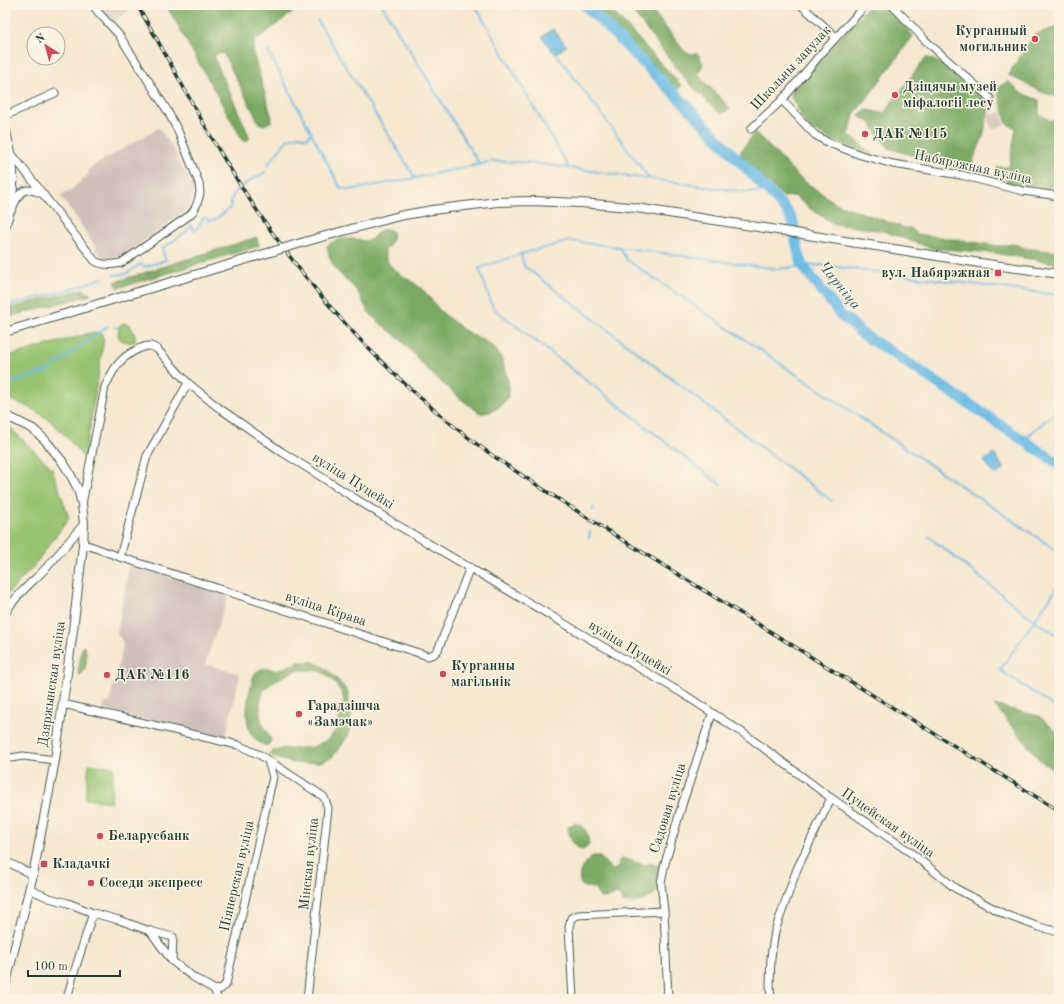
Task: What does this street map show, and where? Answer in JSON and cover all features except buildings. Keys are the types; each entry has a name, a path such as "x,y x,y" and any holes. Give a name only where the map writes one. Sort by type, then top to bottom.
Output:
{"main road":[{"path":"5,128 11,153 13,170 12,199 10,213 5,227"},
{"path":"5,332 318,238 400,216 432,210 497,202 532,201 630,207 980,263 1059,274"},
{"name":"Дзяржынская вуліца","path":"5,415 24,424 45,440 62,461 74,482 82,504 84,524 73,630 55,760 33,875 5,986"}],"street":[{"path":"11,153 95,261 99,263 113,265 121,263 190,215 194,210 200,193 199,183 168,110 119,35 93,5"},
{"path":"801,5 836,37"},
{"name":"Школьны завулак","path":"750,130 782,100 836,37 866,5"},
{"path":"892,5 925,40 990,98"},
{"path":"5,116 55,93"},
{"name":"Набярэжная вуліца","path":"782,100 815,135 829,143 854,152 894,164 962,175 1023,191 1059,196"},
{"path":"10,213 18,197 24,190 33,189 42,194"},
{"name":"вуліца Пуцейкі","path":"82,504 105,387 119,362 139,349 151,346 157,349 188,383 222,411 282,452 394,523 685,695 712,714"},
{"path":"120,557 147,456 188,383"},
{"path":"5,614 16,598 49,565 84,524"},
{"name":"вуліца Кірава","path":"83,545 428,656 434,654 438,650 470,567"},
{"name":"Мінская вуліца","path":"63,704 238,745 260,756 324,797 328,808 306,999"},
{"name":"Пуцейская вуліца","path":"712,714 746,736 831,798 910,852 955,888 1006,915 1039,927 1059,932"},
{"name":"Садовая вуліца","path":"668,999 664,911 661,883 664,867 682,804 712,714"},
{"path":"5,756 11,758 23,756 55,760"},
{"name":"Піянерская вуліца","path":"215,990 221,990 226,984 228,976 273,777 268,762"},
{"path":"771,999 771,957 774,931 797,869 831,798"},
{"path":"5,861 33,875"},
{"path":"29,890 93,913 174,937 172,961"},
{"path":"573,999 569,927 571,918 578,915 664,911"},
{"path":"67,999 93,913"},
{"path":"150,931 172,961 193,978 215,990 217,999"}],"shaded area":[{"path":"98,5 127,5 130,10 112,22"},
{"path":"1002,112 1005,125 991,129 988,115"},
{"path":"159,128 175,151 176,160 194,184 191,202 187,210 121,257 103,259 78,220 60,196 68,191 69,192 89,174 87,171 93,166"},
{"path":"129,564 228,596 205,664 240,674 225,740 102,709 105,703 109,703 123,646 122,640 117,634"}],"green space":[{"path":"166,5 302,5 255,41 253,47 253,53 272,118 271,122 263,125 259,123 223,53 217,54 214,57 250,138 247,141 243,141"},
{"path":"591,5 607,5 682,86 675,90"},
{"path":"627,5 648,5 686,53 698,54 703,64 698,75 731,109 720,114 686,80"},
{"path":"869,5 883,5 899,19 913,36 854,114 849,135 874,155 830,139 809,128 792,98 791,92"},
{"path":"1059,26 1059,97 1044,93 1008,75 1034,35"},
{"path":"926,57 946,66 959,80 981,93 990,103 983,137 969,170 890,149 880,139 871,123 859,116 866,110 884,113"},
{"path":"1008,81 1021,93 1039,100 1039,114 1051,121 1059,117 1059,184 1048,187 1034,184 1027,188 1007,182 1006,176 996,173 997,167 1009,167 1016,128 1007,124 997,88"},
{"path":"755,132 800,178 835,203 905,228 911,228 917,234 1000,246 1012,244 1024,248 1059,252 1059,264 995,253 931,248 883,231 834,224 809,208 795,196 783,197 739,154"},
{"path":"387,229 392,231 392,239 385,250 388,262 392,267 422,289 447,317 464,330 488,343 499,354 505,368 509,390 508,396 502,405 496,409 487,413 480,413 446,386 426,368 399,339 371,315 357,291 333,265 328,254 327,246 332,242 342,239 367,241 381,230"},
{"path":"257,237 259,246 118,288 115,282"},
{"path":"83,289 91,295 5,318 5,309"},
{"path":"123,323 130,325 135,335 135,342 121,340 118,335 119,326"},
{"path":"94,332 101,333 104,339 85,456 83,457 60,430 46,418 24,405 5,398 5,357"},
{"path":"5,424 52,468 69,518 33,567 5,597"},
{"path":"84,646 86,653 86,665 81,675 79,675 78,671 82,647"},
{"path":"299,662 313,662 324,667 348,692 351,715 349,734 338,751 331,758 321,762 292,763 272,757 270,754 272,751 277,751 283,748 290,749 313,747 327,740 335,731 343,708 344,700 342,693 334,682 325,674 318,671 296,670 274,681 264,690 260,702 260,716 271,740 268,746 260,743 254,737 248,722 247,704 253,678 256,672 264,668 276,671"},
{"path":"994,705 1039,716 1059,734 1059,775 1040,760"},
{"path":"89,764 114,767 111,802 85,799"},
{"path":"574,823 586,831 589,845 585,849 581,850 578,848 570,838 568,827"},
{"path":"593,856 599,856 612,870 619,868 618,862 622,858 645,865 652,863 658,866 660,882 658,888 651,897 634,903 623,902 617,894 606,898 600,898 594,888 581,885 580,880 581,869"}],"water":[{"path":"553,29 566,45 555,54 542,37"},
{"path":"993,454 1004,469 995,475 984,461"}],"waterway":[{"path":"382,5 480,165"},
{"path":"475,5 569,168 649,179"},
{"name":"Чарніца","path":"585,5 685,104 786,210 793,222 798,251 803,266 842,317 850,322 862,334 1059,464"},
{"path":"317,20 415,178"},
{"path":"268,51 340,187 349,190 494,161 533,163 569,168"},
{"path":"554,51 650,179 746,192 768,191"},
{"path":"267,166 288,139 299,136 307,138 311,133"},
{"path":"113,275 126,274 140,264 145,267 166,260 162,249 186,232 191,225 194,230 197,229 205,217 210,221 218,217 231,207 232,198 236,191 265,172"},
{"path":"721,485 493,308 479,268 521,254 570,241 777,269 821,265 1059,295"},
{"path":"619,247 627,260 1059,552"},
{"path":"521,254 524,266 832,501"},
{"path":"5,306 68,290 103,278"},
{"path":"5,386 47,371 108,326"},
{"path":"1023,440 1059,409"},
{"path":"589,538 590,532"},
{"path":"928,536 1034,620 1059,636"},
{"path":"1059,585 1000,670 1059,710"}],"railway":[{"path":"137,5 223,157 245,193 293,261 347,326 406,385 438,413 498,460 589,519 1059,811"}],"place":[{"name":"Курганный могильник","path":"1035,39"},
{"name":"Дзіцячы музей міфалогіі лесу","path":"895,95"},
{"name":"ДАК №115","path":"865,134"},
{"name":"вул. Набярэжная","path":"998,273"},
{"name":"Курганны магільнік","path":"443,674"},
{"name":"ДАК №116","path":"107,675"},
{"name":"Гарадзішча «Замэчак»","path":"299,714"},
{"name":"Беларусбанк","path":"100,836"},
{"name":"Кладачкі","path":"44,864"},
{"name":"Соседи экспресс","path":"91,883"}]}
